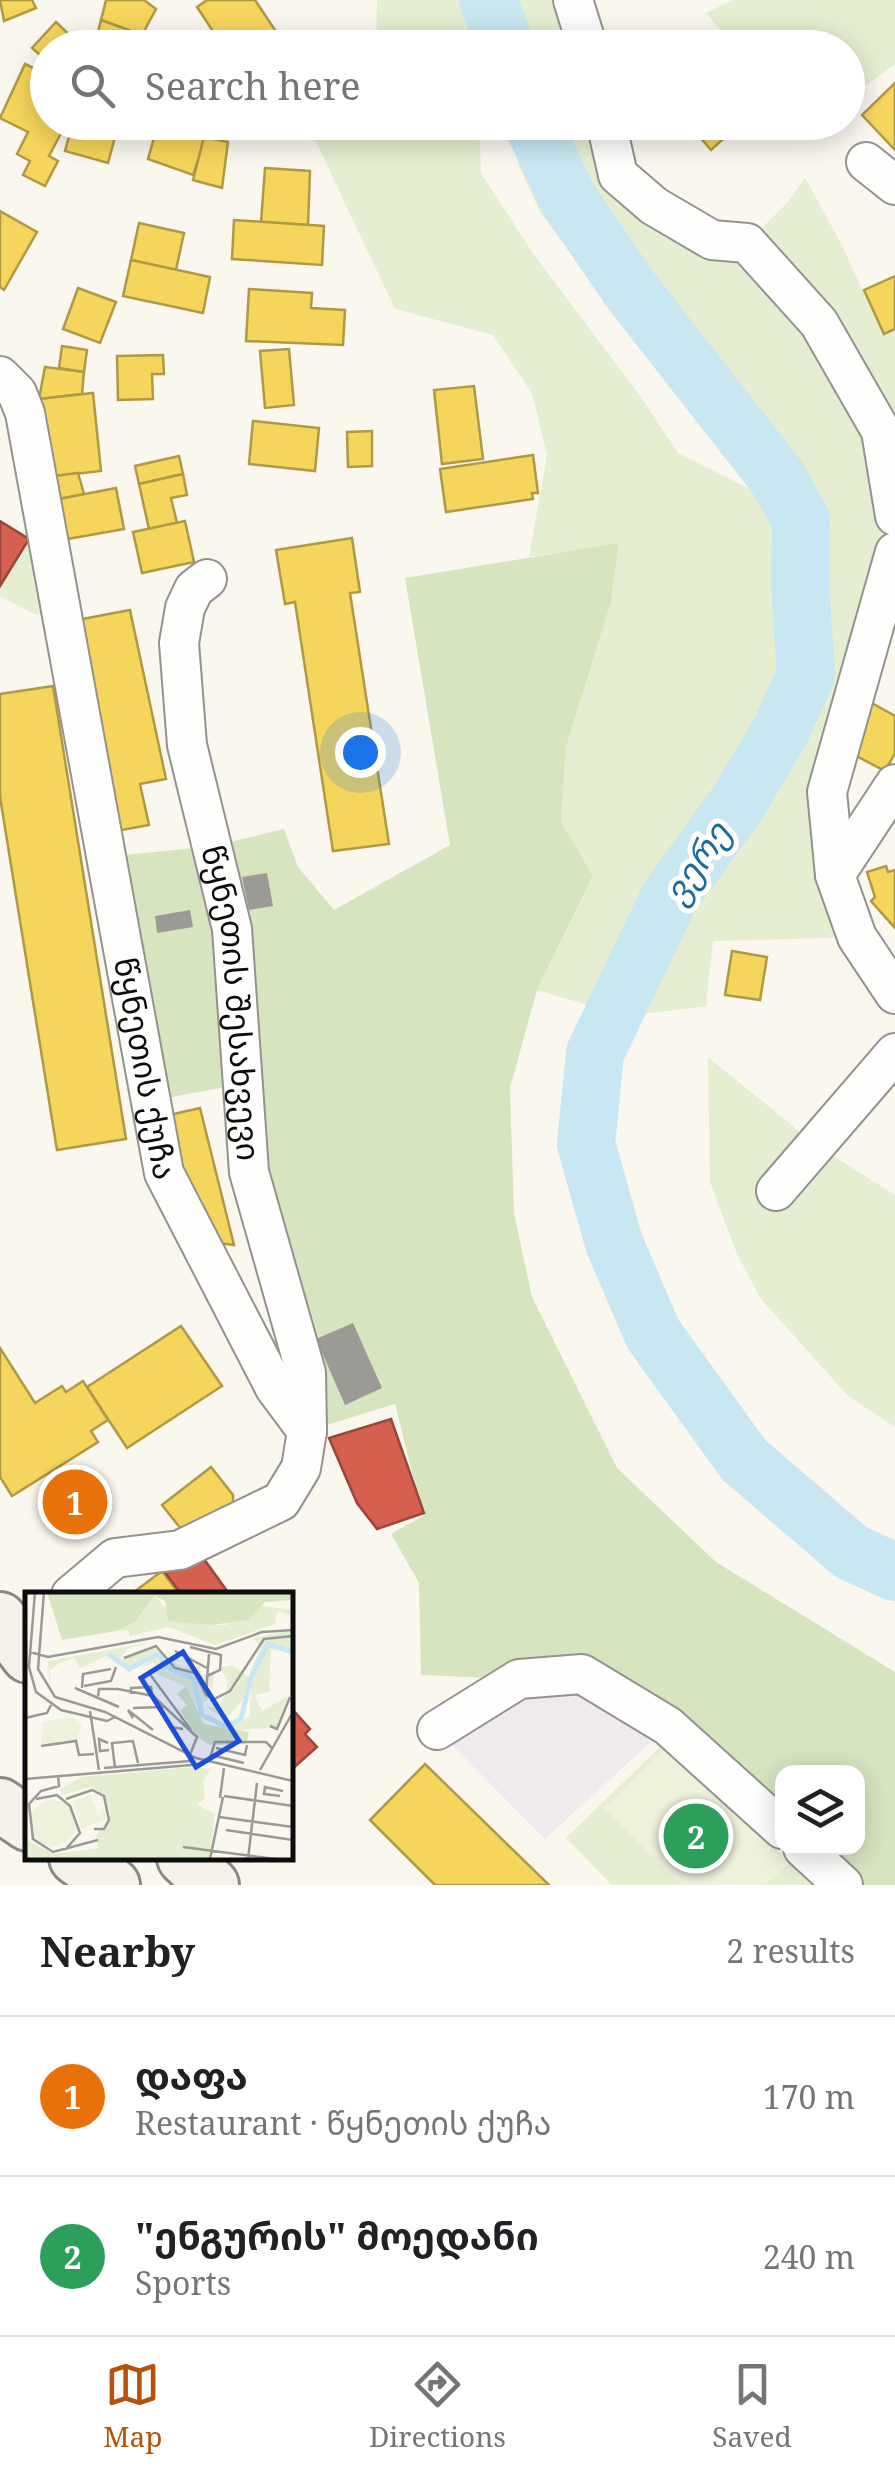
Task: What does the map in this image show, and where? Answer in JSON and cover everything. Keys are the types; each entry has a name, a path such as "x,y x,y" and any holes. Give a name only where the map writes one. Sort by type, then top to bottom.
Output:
{"main road":[{"path":"0,1805 25,1822"},
{"path":"79,1860 113,1885"},
{"path":"186,1860 212,1885"}],"street":[{"path":"574,0 583,30"},
{"path":"610,140 618,175 654,206 712,240 747,243 818,324 881,431 895,516"},
{"path":"866,162 895,185"},
{"name":"წყნეთის ქუჩა","path":"0,376 17,393 24,413 164,1172 274,1388 306,1432"},
{"path":"895,552 826,792 835,875 857,937 895,994"},
{"name":"წყნეთის შესახვევი","path":"207,579 194,589 185,608 179,643 187,745 232,929 249,1172 306,1372 306,1432"},
{"path":"835,875 895,784"},
{"path":"776,1191 895,1052"},
{"path":"75,1592 115,1558 180,1550 281,1500 301,1468 306,1432"},
{"path":"437,1730 519,1679 582,1674 668,1726 775,1823"},
{"path":"811,1855 843,1885"}],"shaded area":[{"path":"582,1674 668,1726 545,1839 437,1730"}],"green space":[{"path":"377,0 472,0 475,30 376,30"},
{"path":"507,0 573,0 583,30 515,30"},
{"path":"733,0 895,0 895,64 865,86 865,30 720,30 706,13"},
{"path":"315,140 480,140 481,173 532,252 678,453 764,496 786,549 789,611 783,684 747,758 678,841 637,903 595,1007 537,990 593,877 561,822 566,747 611,602 619,544 529,557 547,455 532,393 493,335 395,309"},
{"path":"515,140 610,140 618,175 747,243 788,202 805,178 862,290 895,318 895,604 827,792 857,937 713,941 706,1006 641,1014 693,890 757,805 817,689 816,514 772,452 732,433 673,388 540,212 519,166"},
{"path":"29,539 49,611 36,615 0,596 0,586"},
{"path":"619,543 611,602 566,747 561,822 593,876 537,990 510,1088 514,1213 532,1297 617,1468 716,1562 895,1672 895,1885 858,1885 826,1855 865,1855 865,1765 775,1765 775,1809 583,1674 519,1679 421,1675 419,1583 391,1534 423,1516 395,1404 307,1431 242,1084 150,1101 104,857 213,846 284,829 298,867 334,910 450,845 405,578"},
{"path":"708,1057 816,1145 895,1195 895,1427 848,1396 761,1299 737,1254 710,1182"},
{"path":"667,1740 775,1849 775,1855 781,1855 811,1885 612,1885 566,1838"},
{"path":"669,1744 788,1864 766,1885 681,1885 604,1808"}],"building: Homes":[{"path":"0,0 32,0 36,8 4,21"},
{"path":"106,0 144,0 156,9 145,30 128,30 101,20"},
{"path":"207,0 255,0 275,30 212,30 197,7"},
{"path":"101,20 128,30 98,30"},
{"path":"56,22 64,30 49,30"},
{"path":"25,64 30,66 30,140 57,140 49,156 58,161 45,186 23,175 30,161 17,154 28,132 0,118"},
{"path":"895,83 895,150 865,118 865,112"},
{"path":"68,140 114,140 108,163 65,151"},
{"path":"153,140 205,140 193,175 148,159"},
{"path":"203,140 228,142 222,188 193,180"},
{"path":"702,140 722,140 711,150"},
{"path":"265,168 310,171 308,225 261,222"},
{"path":"0,211 37,232 4,290 0,287"},
{"path":"234,220 324,226 322,265 232,259"},
{"path":"139,223 184,233 176,270 131,260"},
{"path":"131,260 210,277 203,313 123,296"},
{"path":"895,276 895,329 884,334 864,290"},
{"path":"78,288 116,302 100,343 63,329"},
{"path":"249,289 312,293 311,308 345,310 343,345 246,341"},
{"path":"62,346 87,350 84,372 59,368"},
{"path":"289,349 294,405 265,408 260,351"},
{"path":"163,355 164,374 152,374 153,399 118,400 117,356"},
{"path":"45,367 84,372 82,394 39,399"},
{"path":"474,386 483,459 442,464 434,390"},
{"path":"93,393 101,471 47,477 39,399"},
{"path":"253,421 319,428 315,471 249,464"},
{"path":"372,431 372,466 348,467 347,432"},
{"path":"533,455 538,493 532,493 533,499 446,512 440,469"},
{"path":"179,456 183,474 139,484 135,466"},
{"path":"78,473 84,494 54,500 47,477"},
{"path":"183,474 187,495 171,498 177,523 149,529 139,484"},
{"path":"116,488 124,529 62,540 54,500"},
{"path":"185,521 194,562 142,573 133,532"},
{"path":"352,538 360,592 350,593 389,844 333,851 295,602 285,604 276,550"},
{"path":"130,610 166,779 140,784 149,825 116,831 72,621"},
{"path":"53,686 126,1139 57,1150 0,797 0,694"},
{"path":"870,702 895,716 895,753 885,771 845,750"},
{"path":"886,866 888,872 895,870 895,928 871,901 875,897 867,872"},
{"path":"732,951 767,957 760,1000 725,995"},
{"path":"200,1108 234,1245 203,1241 165,1116"},
{"path":"181,1326 222,1386 127,1448 87,1387"},
{"path":"0,1348 35,1403 62,1386 66,1392 83,1381 108,1420 91,1431 98,1442 12,1496 0,1477"},
{"path":"211,1467 233,1495 233,1507 185,1534 162,1505"},
{"path":"162,1571 178,1592 134,1592"},
{"path":"425,1764 549,1885 435,1885 370,1820"}],"building: Shops":[{"path":"0,521 29,539 0,586"},
{"path":"391,1419 424,1513 377,1529 357,1503 329,1438"},
{"path":"81,1474 98,1497 55,1525 40,1501"},
{"path":"196,1548 228,1592 180,1592 164,1571"},
{"path":"292,1713 310,1729 305,1734 317,1747 292,1769"}],"building: Other":[{"path":"267,873 273,906 249,910 242,877"},
{"path":"190,910 193,927 157,933 155,916"},
{"path":"353,1323 382,1388 345,1405 316,1339"}],"waterway":[{"name":"ვერე","path":"488,0 499,30"},
{"name":"ვერე","path":"540,140 568,199 632,292 777,477 801,520 800,584 806,675 780,732 739,801 669,898 595,1053 586,1144 614,1243 653,1334 744,1460 851,1552 895,1572"}],"place":[{"name":"დაფა","path":"75,1502"},
{"name":"\"ენგურის\" მოედანი","path":"696,1836"}]}
